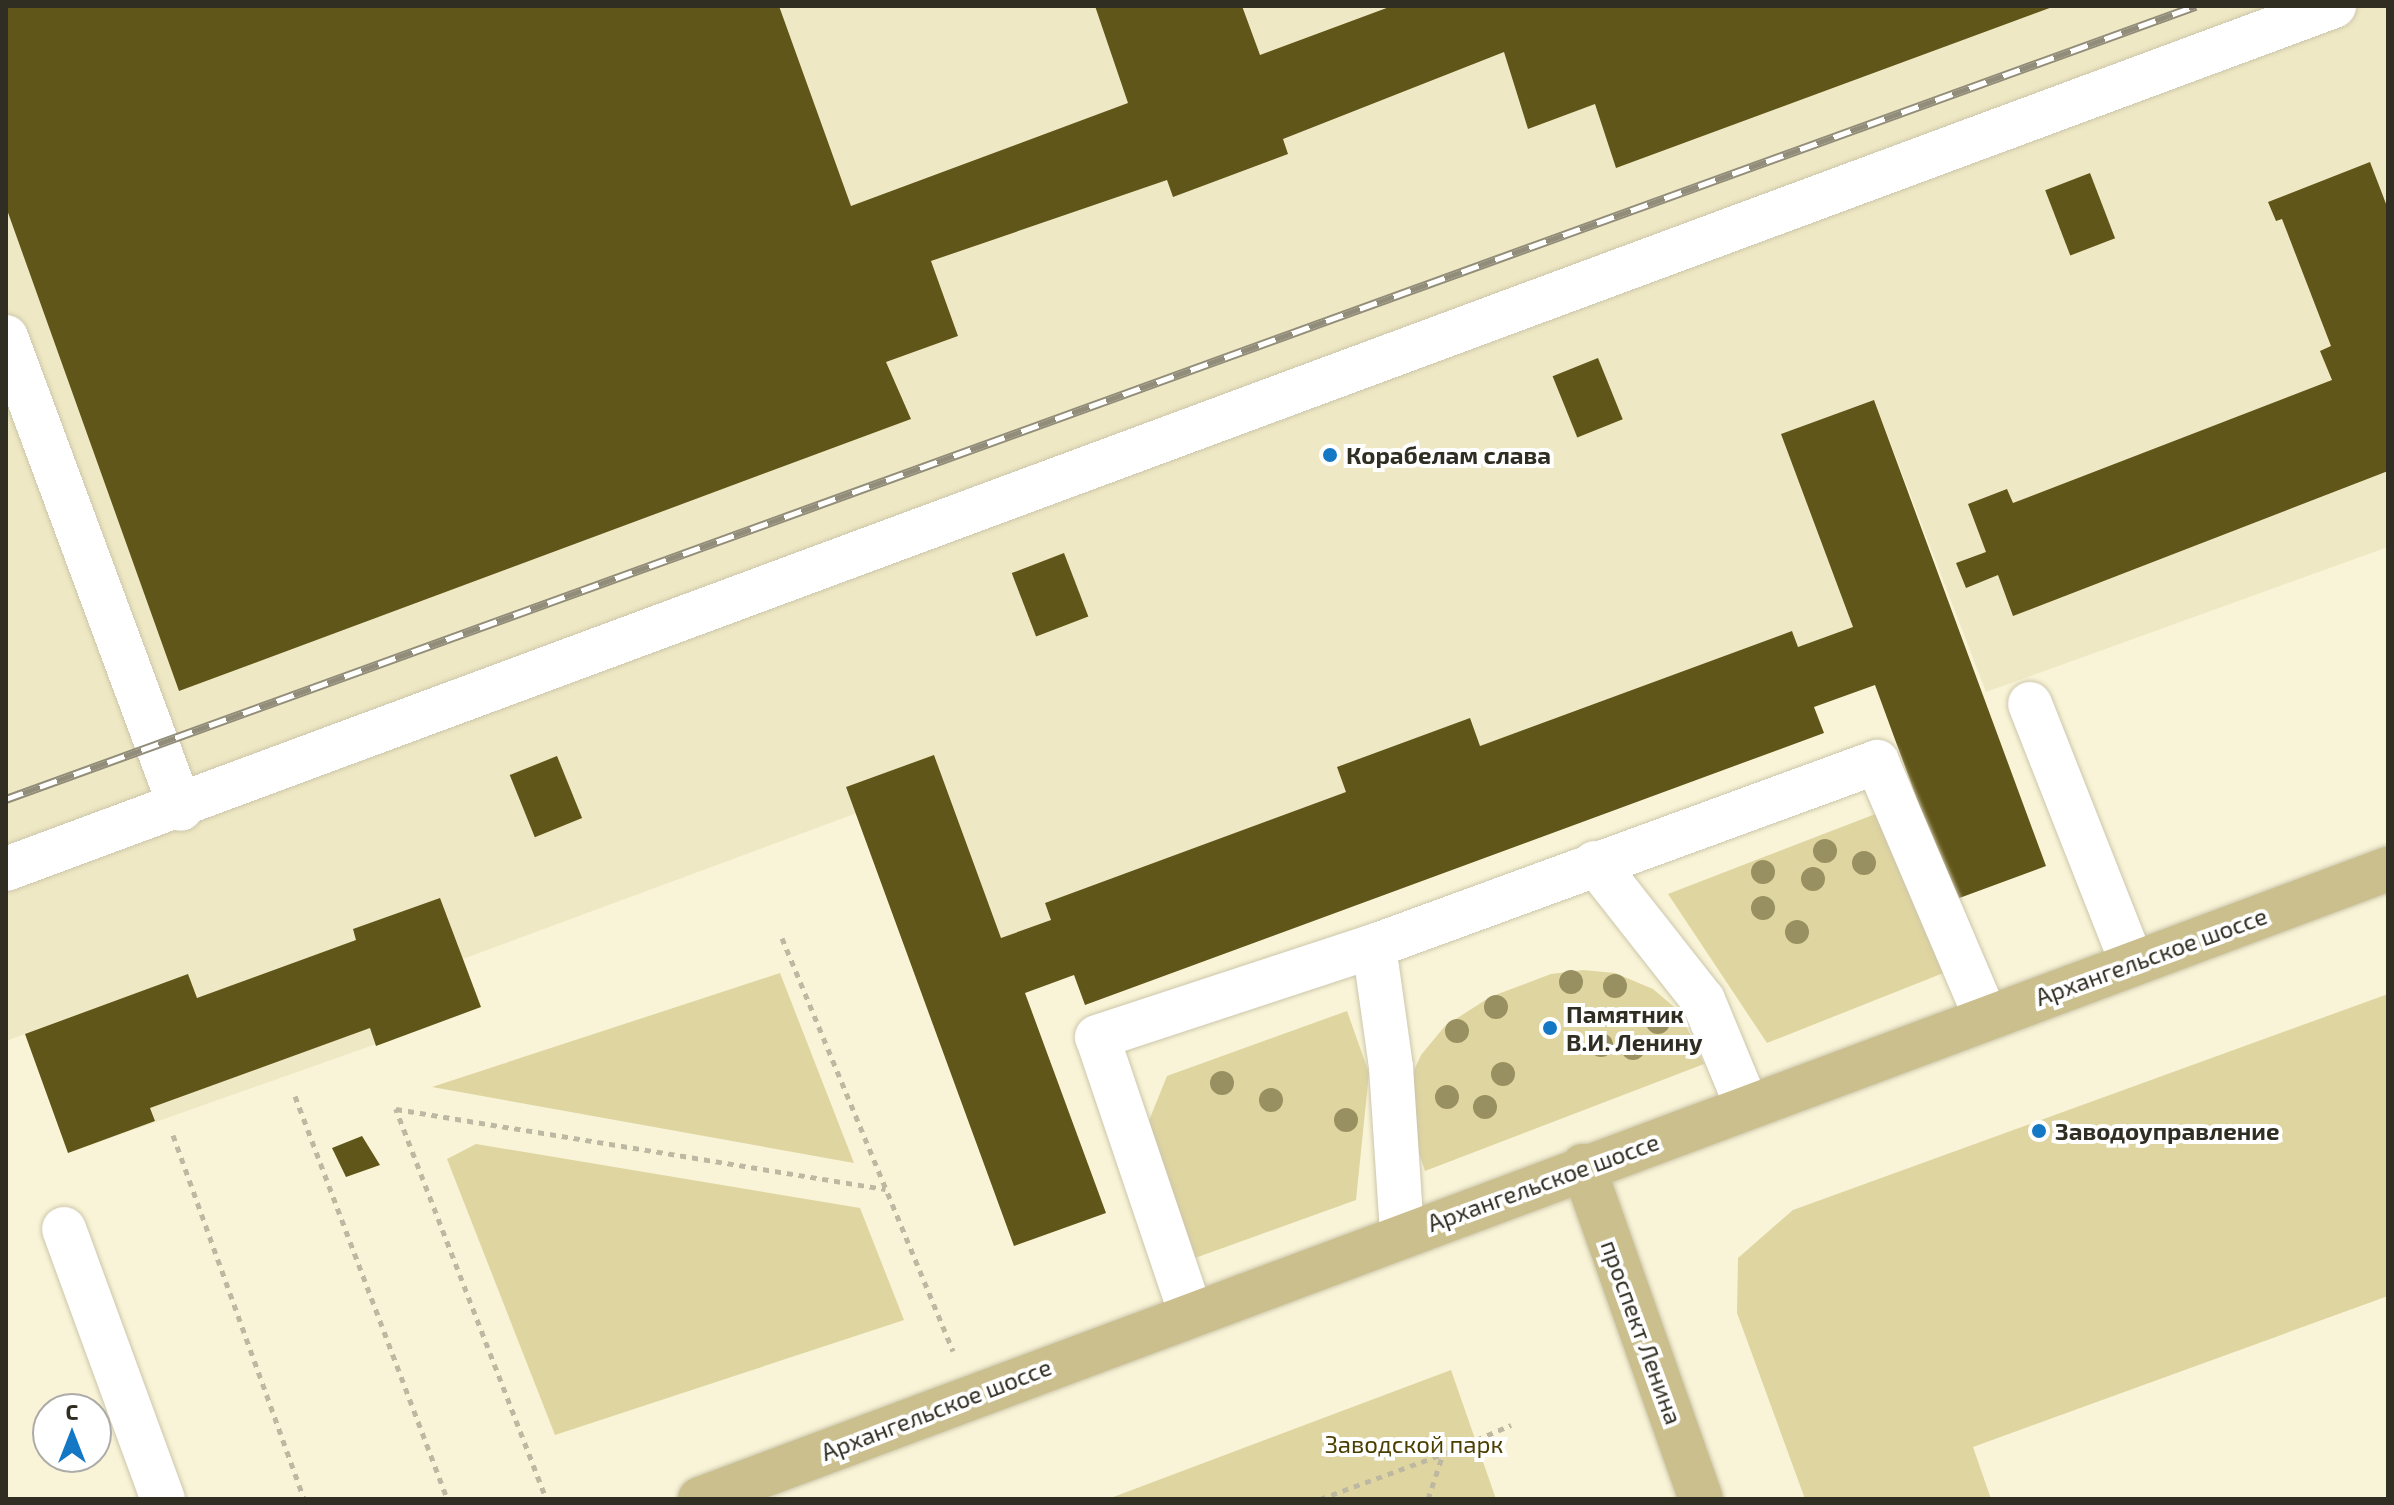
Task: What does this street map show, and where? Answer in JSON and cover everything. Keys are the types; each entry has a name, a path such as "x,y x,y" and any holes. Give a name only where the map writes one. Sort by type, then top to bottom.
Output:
{"main road":[{"name":"Архангельское шоссе","path":"700,1499 1190,1311 2388,869"},
{"name":"проспект Ленина","path":"1583,1166 1701,1499"}],"lane":[{"path":"6,869 181,809 2334,6"},
{"path":"6,337 181,809"},
{"path":"2030,704 2132,963"},
{"path":"1190,1311 1097,1037 1374,946 1877,762 1986,1017"},
{"path":"1595,863 1703,1000 1747,1106"},
{"path":"1374,946 1391,1067 1402,1233"},
{"path":"64,1229 163,1499"}],"path":[{"path":"782,938 953,1351"},
{"path":"295,1096 447,1499"},
{"path":"544,1493 396,1109 885,1189"},
{"path":"173,1135 304,1499"},
{"path":"1320,1499 1443,1454 1511,1425"},
{"path":"1428,1499 1443,1454"}],"shaded area":[{"path":"6,6 2388,6 2388,547 1986,692 1874,400 1782,434 1853,627 1798,647 1792,631 1480,746 1470,719 1346,792 1045,903 1051,920 1001,938 934,755 846,787 857,813 463,959 481,1007 68,1153 25,1034 6,1041"}],"green space":[{"path":"1878,813 1951,970 1767,1043 1668,894"},
{"path":"1583,970 1615,973 1653,989 1679,1011 1704,1064 1425,1171 1413,1136 1411,1077 1421,1055 1445,1026 1490,997 1551,974"},
{"path":"780,973 854,1163 432,1087"},
{"path":"2388,994 2388,1296 1973,1447 1991,1499 1805,1499 1737,1313 1738,1258 1793,1210"},
{"path":"1347,1011 1369,1073 1356,1200 1195,1258 1148,1123 1167,1076"},
{"path":"476,1144 860,1208 904,1320 555,1435 447,1159"},
{"name":"Заводской парк","path":"1451,1370 1496,1499 1108,1499"}],"building":[{"path":"6,6 779,6 851,206 1128,103 1095,6 1242,6 1260,55 1392,6 2055,6 1616,168 1595,104 1528,129 1504,52 1283,139 1288,154 1173,197 1167,180 931,261 958,336 886,362 911,419 179,691 6,207"},
{"path":"2370,162 2388,209 2388,471 2013,616 1998,575 1966,588 1956,563 1986,552 1968,504 2007,489 2013,503 2332,380 2320,351 2331,346 2282,219 2276,221 2268,202"},
{"path":"2090,173 2115,238 2070,256 2045,190"},
{"path":"1598,358 1623,419 1577,438 1553,376"},
{"path":"1874,400 2046,866 1954,900 1875,685 1814,707 1824,733 1085,1005 1074,975 1025,993 1106,1213 1014,1246 846,787 934,755 1001,938 1051,920 1045,903 1346,792 1337,767 1470,718 1480,746 1792,631 1798,647 1853,627 1781,434"},
{"path":"1064,553 1088,616 1036,637 1012,573"},
{"path":"557,756 582,818 535,837 510,775"},
{"path":"440,898 481,1007 376,1046 370,1028 150,1108 155,1121 68,1153 25,1034 188,974 197,998 356,940 353,929"},
{"path":"362,1136 380,1165 346,1177 332,1148"}],"railway":[{"path":"6,799 2196,6"}],"place":[{"name":"Корабелам слава","path":"1330,455"},
{"name":"Памятник В.И. Ленину","path":"1550,1028"},
{"name":"Заводоуправление","path":"2039,1131"}]}
